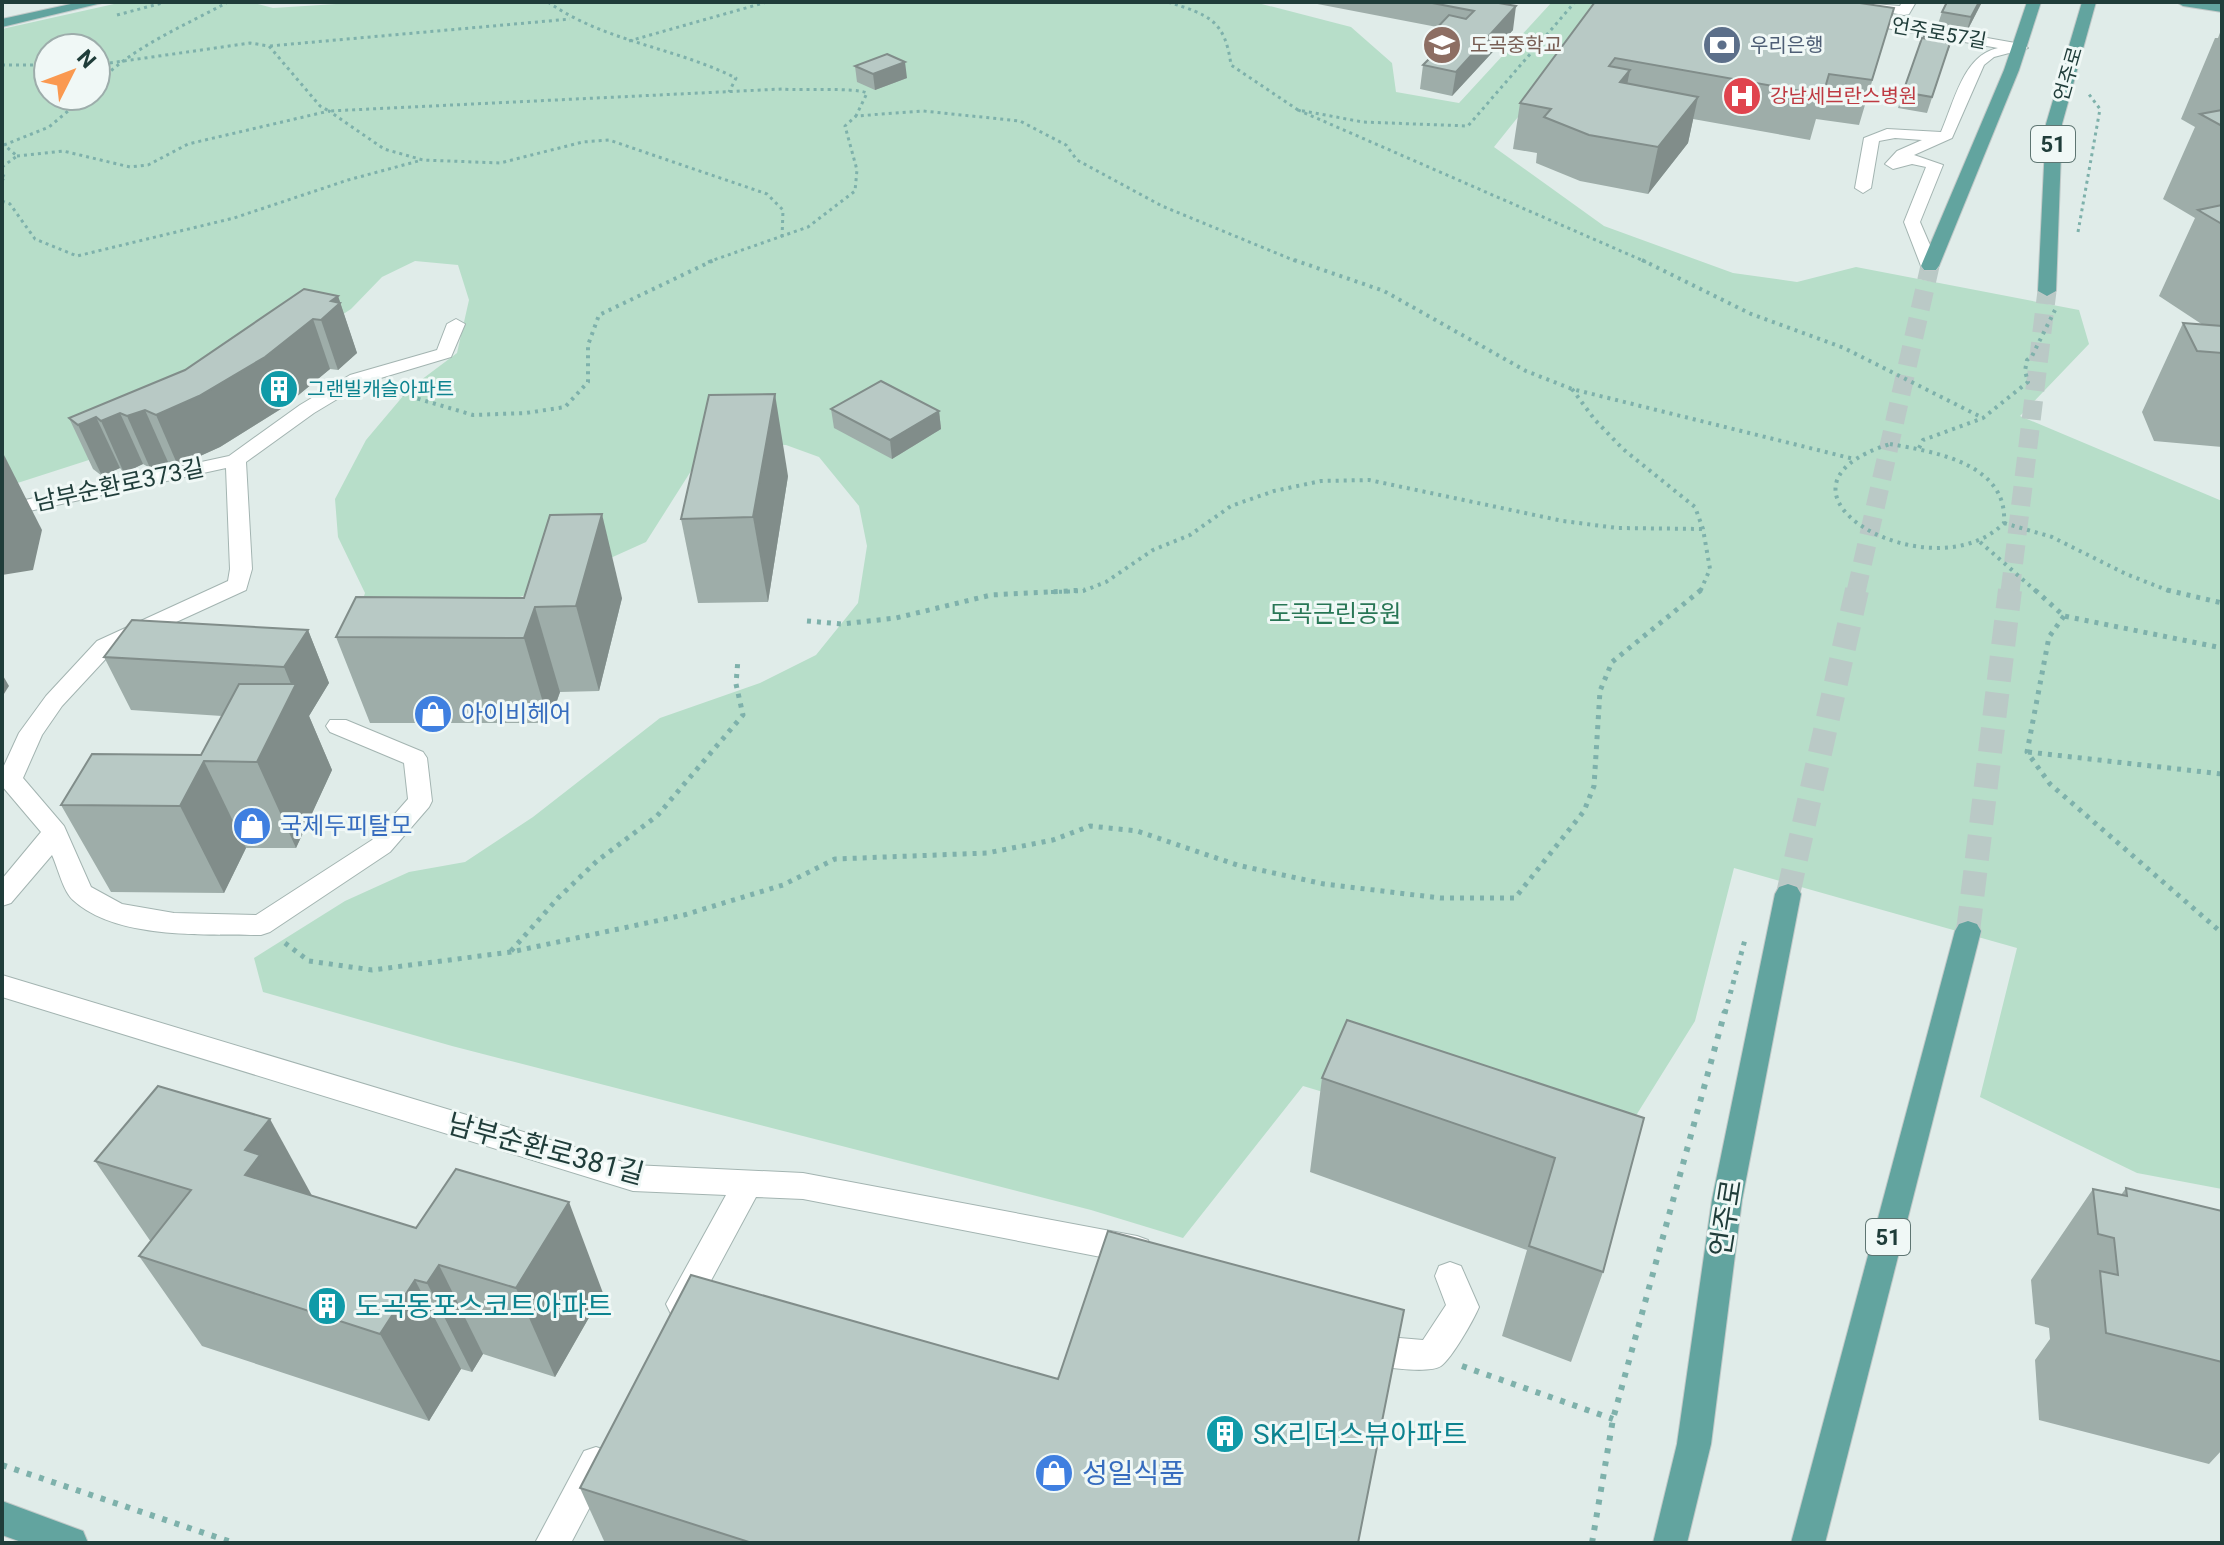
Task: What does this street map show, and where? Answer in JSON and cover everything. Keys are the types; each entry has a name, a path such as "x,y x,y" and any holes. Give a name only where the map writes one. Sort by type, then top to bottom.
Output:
{"main road":[{"path":"2,23 99,2"},
{"path":"1930,266 1954,201 1997,113 2034,2"},
{"name":"언주로","path":"2047,291 2054,124 2089,2"},
{"path":"2183,2 2222,8"},
{"name":"언주로","path":"1670,1543 1694,1444 1727,1200 1788,894"},
{"name":"51","path":"1808,1543 1968,931"},
{"path":"2,1518 71,1543"}],"street":[{"path":"1852,2 1904,11 1909,2"},
{"name":"언주로57길","path":"1838,15 2021,48"},
{"path":"1930,266 1912,222 1943,136 1978,63 1989,54 2021,48"},
{"path":"1863,188 1872,138 1880,134 1943,136"},
{"path":"1935,165 1912,159 1893,164 1902,154 1943,136"},
{"path":"338,726 415,758 420,801 381,846 261,925 174,923 116,913 81,893 55,832 10,779 31,733 54,701 105,646 238,585 241,569 236,460 307,409 357,379 445,353 456,324"},
{"name":"남부순환로373길","path":"2,511 236,460"},
{"path":"2,896 35,860 55,832"},
{"name":"남부순환로381길","path":"2,986 633,1178 803,1186 1115,1244 1164,1257"},
{"path":"665,1335 748,1183"},
{"path":"1337,1348 1431,1355 1463,1307 1450,1276"},
{"path":"552,1543 612,1432"}],"path":[{"path":"112,71 190,20 228,2"},
{"path":"548,2 570,19 628,41 707,61 736,78 729,92"},
{"path":"628,41 767,2"},
{"path":"1168,2 1212,17 1229,44 1231,65 1298,110 1677,275 1751,314 1844,348 1983,418"},
{"path":"1298,110 1363,122 1468,126 1575,2"},
{"path":"112,64 250,43 269,46 570,19"},
{"path":"269,46 320,106 384,149 423,160 500,163 583,142 609,140 767,194 783,210 782,238"},
{"path":"2,65 32,65"},
{"path":"2,167 17,156 63,151 130,167 148,165 188,144 329,111 782,89 818,92 858,89 867,93 856,116 845,126 857,170 855,191 808,227 701,264 599,315 588,345 588,382 565,407 473,415 402,394 431,357"},
{"path":"856,116 923,111 1020,121 1066,145 1077,160 1162,206 1329,274 1384,291 1526,371 1572,389 1854,459"},
{"path":"3,144 44,132 62,122 71,112"},
{"path":"3,144 17,156"},
{"path":"2,201 10,204 35,239 77,256 234,218 348,180 423,160"},
{"path":"261,925 309,961 372,970 511,952 684,915 783,885 835,859 987,853 1053,840 1090,826 1137,831 1237,865 1324,884 1440,898 1515,898 1584,811 1594,786 1600,691 1612,662 1699,594 1710,569 1703,529 1695,507 1623,449 1595,420 1572,389"},
{"path":"1890,444 1919,448 1963,462 1990,481 2005,502 2004,523 1988,538 1961,547 1926,547 1889,540 1856,525 1840,508 1835,491 1840,474 1854,459 1871,448 1890,444"},
{"path":"807,621 842,624 896,618 991,595 1083,591 1106,582 1153,550 1190,535 1231,506 1274,491 1321,481 1369,480 1563,521 1617,528 1703,529"},
{"path":"2004,523 2052,537 2126,574 2174,593 2222,603"},
{"path":"1979,541 2064,616 2222,648"},
{"path":"2064,616 2049,637 2027,752 2050,784 2222,933"},
{"path":"511,952 558,898 597,861 657,816 743,715 736,684 738,659"},
{"path":"2027,752 2222,774"},
{"path":"1592,1543 1613,1419 1746,934"},
{"path":"1431,1355 1613,1419"},
{"path":"2,1465 234,1543"}],"green space":[{"name":"도곡근린공원","path":"123,2 250,2 273,8 368,2 1254,2 1351,27 1392,63 1396,92 1459,103 1552,2 1610,2 1494,147 1604,226 1733,273 1797,282 1856,267 2079,310 2089,344 2020,416 2222,501 2222,1189 2137,1173 1980,1097 2017,948 1734,868 1695,1021 1622,1138 1588,1171 1303,1086 1183,1238 1091,1210 452,1046 263,992 254,958 345,901 409,872 465,862 533,817 660,718 760,683 816,655 858,603 867,546 859,506 819,457 786,445 752,444 720,448 691,471 646,542 544,588 429,631 351,636 365,593 338,537 335,499 366,440 409,389 457,353 469,300 458,265 415,261 382,277 351,309 154,439 2,488 2,29"}],"building":[{"path":"1427,2 1493,2 1516,6 1456,72 1423,65 1452,36 1433,32 1449,15 1466,19 1474,11"},
{"path":"1595,2 1853,2 1894,8 1872,80 1829,74 1823,95 1615,58 1609,66 1630,70 1620,82 1698,97 1658,147 1589,135 1544,117 1551,109 1520,103"},
{"path":"1947,2 1979,2 1971,17 1942,12"},
{"path":"1925,33 1952,37 1950,43 1923,39"},
{"path":"1922,38 1950,43 1932,97 1903,92"},
{"path":"887,54 905,62 873,74 855,66"},
{"path":"2222,110 2222,126 2200,114"},
{"path":"2222,205 2222,224 2198,210"},
{"path":"304,289 338,296 331,301 340,303 321,320 313,319 265,357 199,396 156,415 145,410 127,416 120,413 101,421 96,417 78,425 69,418 185,370"},
{"path":"2183,323 2222,326 2222,353 2197,351"},
{"path":"881,381 939,411 890,440 831,409"},
{"path":"775,394 753,517 681,519 709,395"},
{"path":"602,514 576,606 535,607 524,638 336,637 356,597 524,598 550,515"},
{"path":"132,620 308,630 284,667 104,657"},
{"path":"239,684 296,684 257,762 204,761 180,806 61,805 92,754 201,755"},
{"path":"1347,1020 1644,1118 1603,1272 1529,1246 1555,1158 1322,1078"},
{"path":"158,1086 270,1119 245,1150 260,1155 245,1175 416,1228 456,1169 569,1202 516,1288 439,1265 427,1283 415,1280 380,1334 139,1256 191,1190 95,1161"},
{"path":"2126,1188 2222,1211 2222,1362 2106,1333 2100,1271 2118,1275 2114,1238 2098,1234 2093,1189 2127,1196"},
{"path":"1108,1231 1404,1310 1358,1543 752,1543 580,1488 691,1275 1058,1379"}],"tunnel":[{"path":"1856,592 1930,266"},
{"path":"2010,592 2047,291"},
{"path":"1788,894 1857,590"},
{"path":"1968,931 2010,590"}],"place":[{"name":"도곡중학교","path":"1442,45"},
{"name":"우리은행","path":"1722,45"},
{"name":"강남세브란스병원","path":"1742,96"},
{"name":"그랜빌캐슬아파트","path":"279,389"},
{"name":"아이비헤어","path":"433,714"},
{"name":"국제두피탈모","path":"252,826"},
{"name":"도곡동포스코트아파트","path":"327,1306"},
{"name":"SK리더스뷰아파트","path":"1225,1434"},
{"name":"성일식품","path":"1054,1473"}]}
